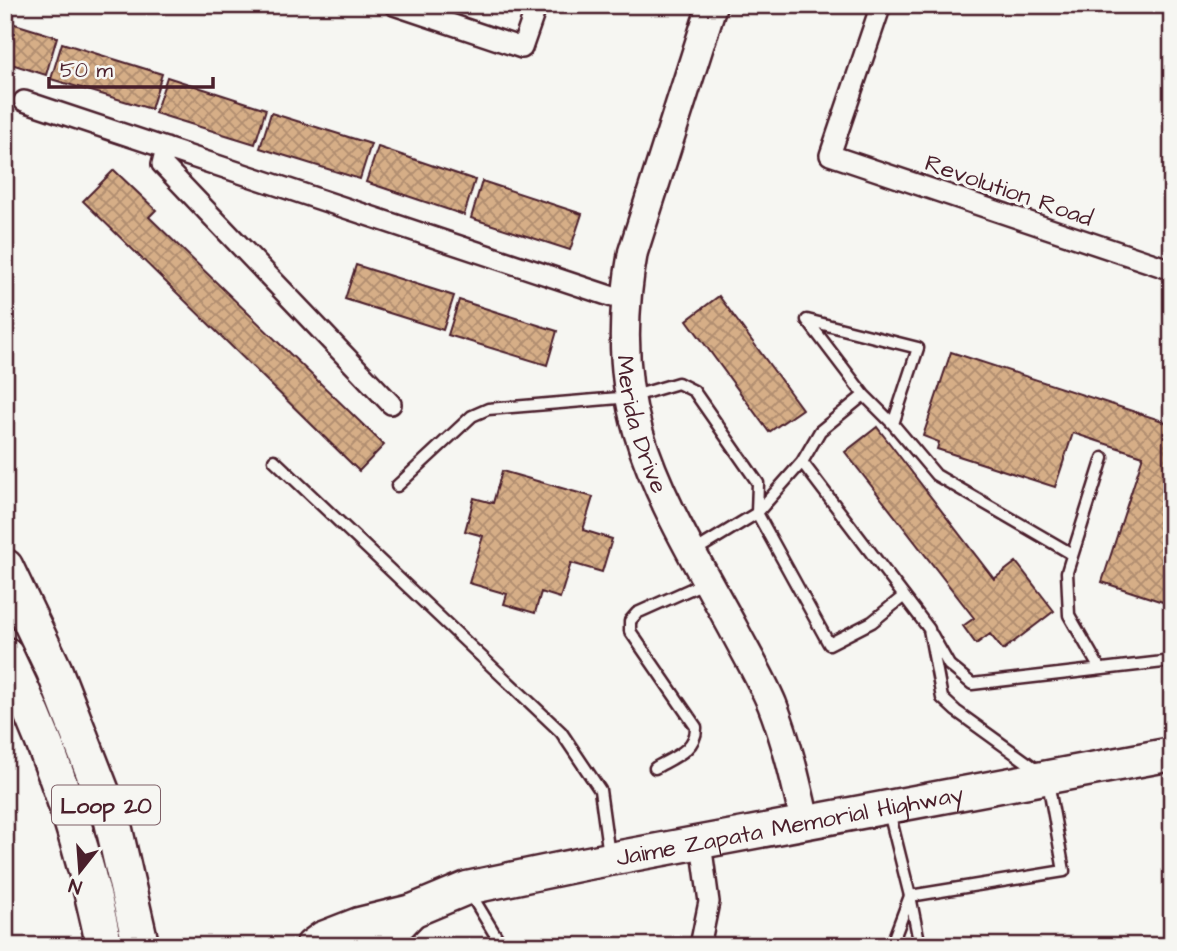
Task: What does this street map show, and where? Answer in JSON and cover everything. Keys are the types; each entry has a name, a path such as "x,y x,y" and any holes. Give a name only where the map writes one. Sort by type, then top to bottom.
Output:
{"highway":[{"name":"Loop 20","path":"5,567 54,670 111,819 141,946"},
{"name":"Loop 20","path":"12,669 77,833 104,946"}],"main road":[{"name":"Jaime Zapata Memorial Highway","path":"312,946 323,938 359,924 412,911 467,888 1172,754"},
{"name":"Jaime Zapata Memorial Highway","path":"378,946 412,911"}],"street":[{"path":"394,5 522,48 537,5"},
{"name":"Merida Drive","path":"712,5 633,252 625,301 631,397 638,430 654,476 771,703 789,754 806,822"},
{"name":"Revolution Road","path":"881,5 830,155 1172,271"},
{"path":"24,101 625,301"},
{"path":"166,148 162,164 391,404"},
{"path":"700,946 709,902 701,843"}],"lane":[{"path":"893,424 918,348 807,320 864,394 936,475 1072,554"},
{"path":"397,486 472,416 488,409 631,397 678,383 694,391 758,484 757,513 829,644 872,622 904,596"},
{"path":"693,552 757,513 802,462 820,431 864,394"},
{"path":"1100,669 1069,615 1067,572 1103,458"},
{"path":"274,460 561,732 600,790 610,859"},
{"path":"802,462 929,629 949,665 972,684 1172,661"},
{"path":"655,768 688,749 697,737 696,727 630,631 630,621 637,613 708,581"},
{"path":"910,896 1064,871 1047,777 942,698 929,629"},
{"path":"888,807 920,946"},
{"path":"467,888 502,946"},
{"path":"891,946 910,896"}],"building":[{"path":"5,21 57,37 46,75 5,62"},
{"path":"62,43 162,74 151,109 51,79"},
{"path":"167,77 266,109 255,144 155,113"},
{"path":"271,113 371,144 360,179 260,148"},
{"path":"378,147 475,180 464,215 366,182"},
{"path":"114,170 156,210 149,217 384,445 359,471 83,201"},
{"path":"482,181 582,214 570,250 471,218"},
{"path":"356,265 454,296 443,330 345,299"},
{"path":"719,296 802,409 769,432 687,320"},
{"path":"459,300 557,331 547,365 448,335"},
{"path":"951,352 1172,424 1172,605 1102,582 1143,456 1073,433 1055,487 937,449 939,442 923,436"},
{"path":"877,427 994,579 1016,562 1054,611 1003,650 990,634 976,644 963,626 974,618 845,452"},
{"path":"502,471 593,497 583,530 612,539 602,572 571,563 560,598 541,592 535,613 504,604 507,594 469,583 483,536 465,531 474,498 493,503"}]}
